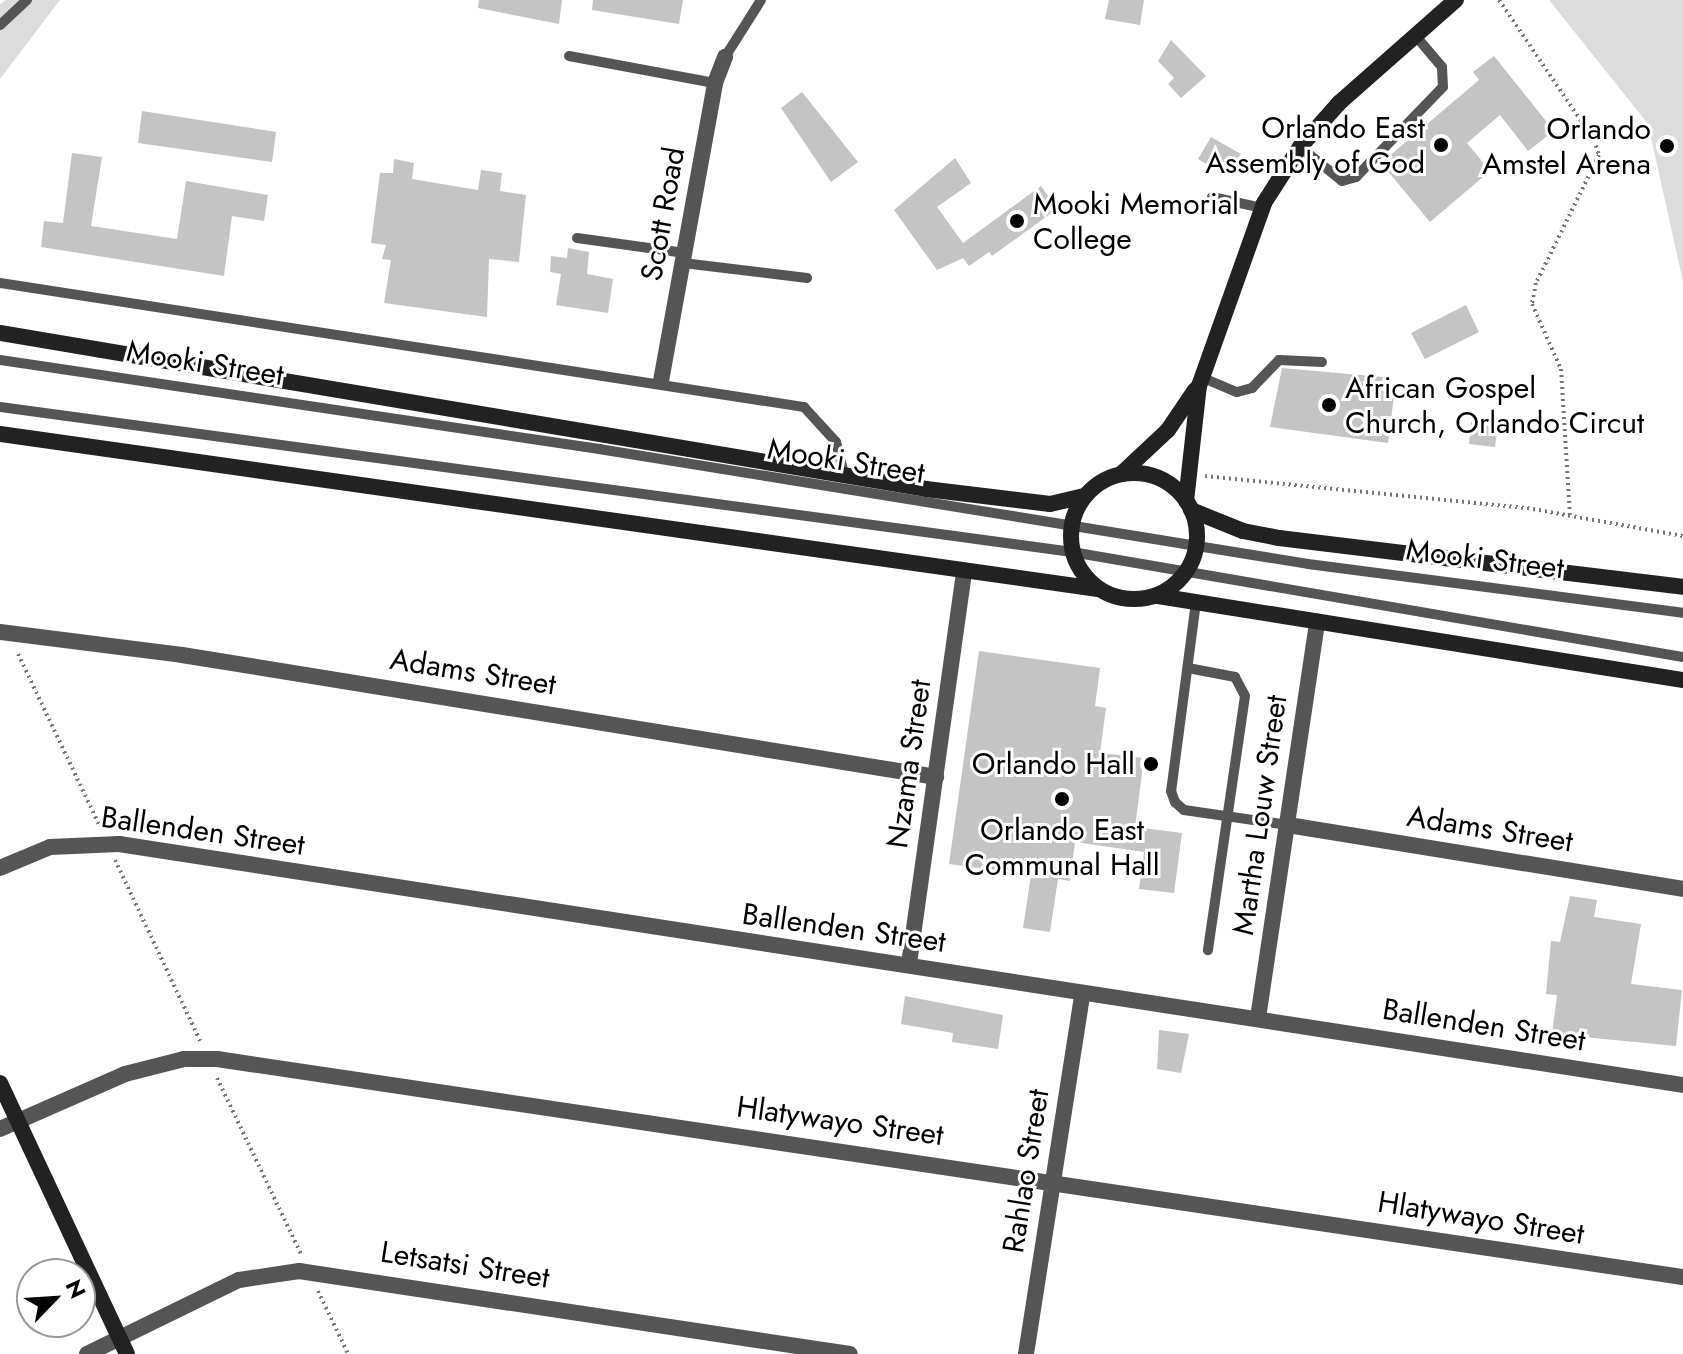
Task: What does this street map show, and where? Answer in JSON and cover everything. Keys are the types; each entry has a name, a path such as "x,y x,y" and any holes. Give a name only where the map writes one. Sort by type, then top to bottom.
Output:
{"main road":[{"path":"1158,596 1188,569 1196,545 1188,505 1187,470 1200,381 1262,208 1300,147 1339,103 1456,0"},
{"name":"Mooki Street","path":"0,333 844,474 1050,504 1085,496"},
{"path":"1098,589 1078,567 1072,552 1071,525 1085,496 1121,474 1168,430 1200,381"},
{"path":"0,434 1098,589 1117,597 1158,596 1683,680"},
{"name":"Mooki Street","path":"1121,474 1157,478 1188,505 1243,531 1683,587"},
{"path":"0,1083 127,1354"}],"street":[{"name":"Scott Road","path":"661,381 715,83 725,57"},
{"name":"Nzama Street","path":"909,964 964,572"},
{"name":"Martha Louw Street","path":"1258,1018 1317,621"},
{"name":"Adams Street","path":"4,632 352,681 936,777"},
{"name":"Adams Street","path":"1288,825 1683,889"},
{"name":"Ballenden Street","path":"0,868 50,847 107,843 909,964 1082,996 1258,1018 1683,1085"},
{"name":"Rahlao Street","path":"1026,1354 1082,996"},
{"name":"Hlatywayo Street","path":"0,1129 125,1074 184,1059 209,1059 1053,1181 1683,1277"},
{"name":"Letsatsi Street","path":"87,1354 239,1280 309,1272 850,1354"}],"lane":[{"path":"0,25 27,0"},
{"path":"725,57 761,0"},
{"path":"1300,147 1342,181 1356,177 1443,87 1442,67 1415,35"},
{"path":"569,56 715,83"},
{"path":"1212,197 1262,208"},
{"path":"577,238 807,278"},
{"path":"0,283 661,381 804,407 836,442 844,474"},
{"name":"Mooki Street","path":"0,360 1196,545 1683,613"},
{"path":"1200,381 1237,392 1252,388 1279,360 1322,362"},
{"name":"Mooki Street","path":"0,407 1188,569 1683,657"},
{"path":"1196,602 1171,791 1184,810 1288,825"},
{"path":"1188,668 1235,677 1242,684 1245,696 1208,950"}],"path":[{"path":"1499,0 1594,140 1599,155 1536,283 1532,304 1561,369 1570,516"},
{"path":"1187,470 1245,482 1570,516 1683,536"},
{"path":"4,632 348,1354"}],"shaded area":[{"path":"6,0 60,0 0,79 0,4"},
{"name":"Orlando Amstel Arena","path":"1549,0 1683,0 1683,282 1648,124"}],"building":[{"path":"479,0 562,0 559,24 478,8"},
{"path":"593,0 683,0 679,24 592,10"},
{"path":"1109,0 1144,0 1140,25 1105,19"},
{"path":"1171,40 1206,76 1181,98 1168,84 1174,78 1158,61"},
{"path":"1494,56 1554,131 1528,151 1500,115 1467,143 1490,171 1430,222 1381,163 1479,80 1473,72"},
{"path":"802,92 858,162 831,182 781,108"},
{"path":"142,111 276,132 272,162 138,143"},
{"path":"1211,137 1241,154 1223,174 1198,159"},
{"path":"72,153 102,157 91,226 177,239 186,181 268,195 264,221 232,216 224,276 41,247 44,221 63,223"},
{"path":"955,158 971,183 937,207 963,243 1041,186 1057,209 992,256 989,252 969,266 963,258 937,270 894,210"},
{"path":"394,159 414,163 412,179 478,190 481,170 502,173 500,191 526,195 519,262 489,259 487,317 384,303 391,260 382,259 386,245 371,243 380,173 393,173"},
{"path":"568,248 589,252 587,274 613,279 608,313 556,305 561,274 550,272 551,256 567,258"},
{"path":"1466,305 1479,332 1425,359 1411,333"},
{"path":"1282,368 1383,377 1381,386 1395,388 1388,443 1270,427"},
{"path":"1471,422 1498,425 1495,447 1469,444"},
{"path":"979,651 1100,668 1095,706 1106,708 1100,753 1144,758 1135,827 1182,833 1174,893 1139,889 1144,852 1075,842 1070,881 1058,879 1050,932 1023,928 1031,875 949,864"},
{"path":"1570,896 1597,900 1594,917 1641,924 1631,984 1682,990 1676,1046 1552,1034 1557,995 1546,994 1551,941 1560,942"},
{"path":"905,996 1003,1015 998,1049 952,1042 953,1033 901,1024"},
{"path":"1159,1030 1189,1034 1181,1073 1157,1069"}],"place":[{"name":"Orlando East Assembly of God","path":"1441,145"},
{"name":"Orlando Amstel Arena","path":"1667,146"},
{"name":"Mooki Memorial College","path":"1017,221"},
{"name":"African Gospel Church, Orlando Circut","path":"1329,405"},
{"name":"Orlando Hall","path":"1151,764"},
{"name":"Orlando East Communal Hall","path":"1062,799"}]}
